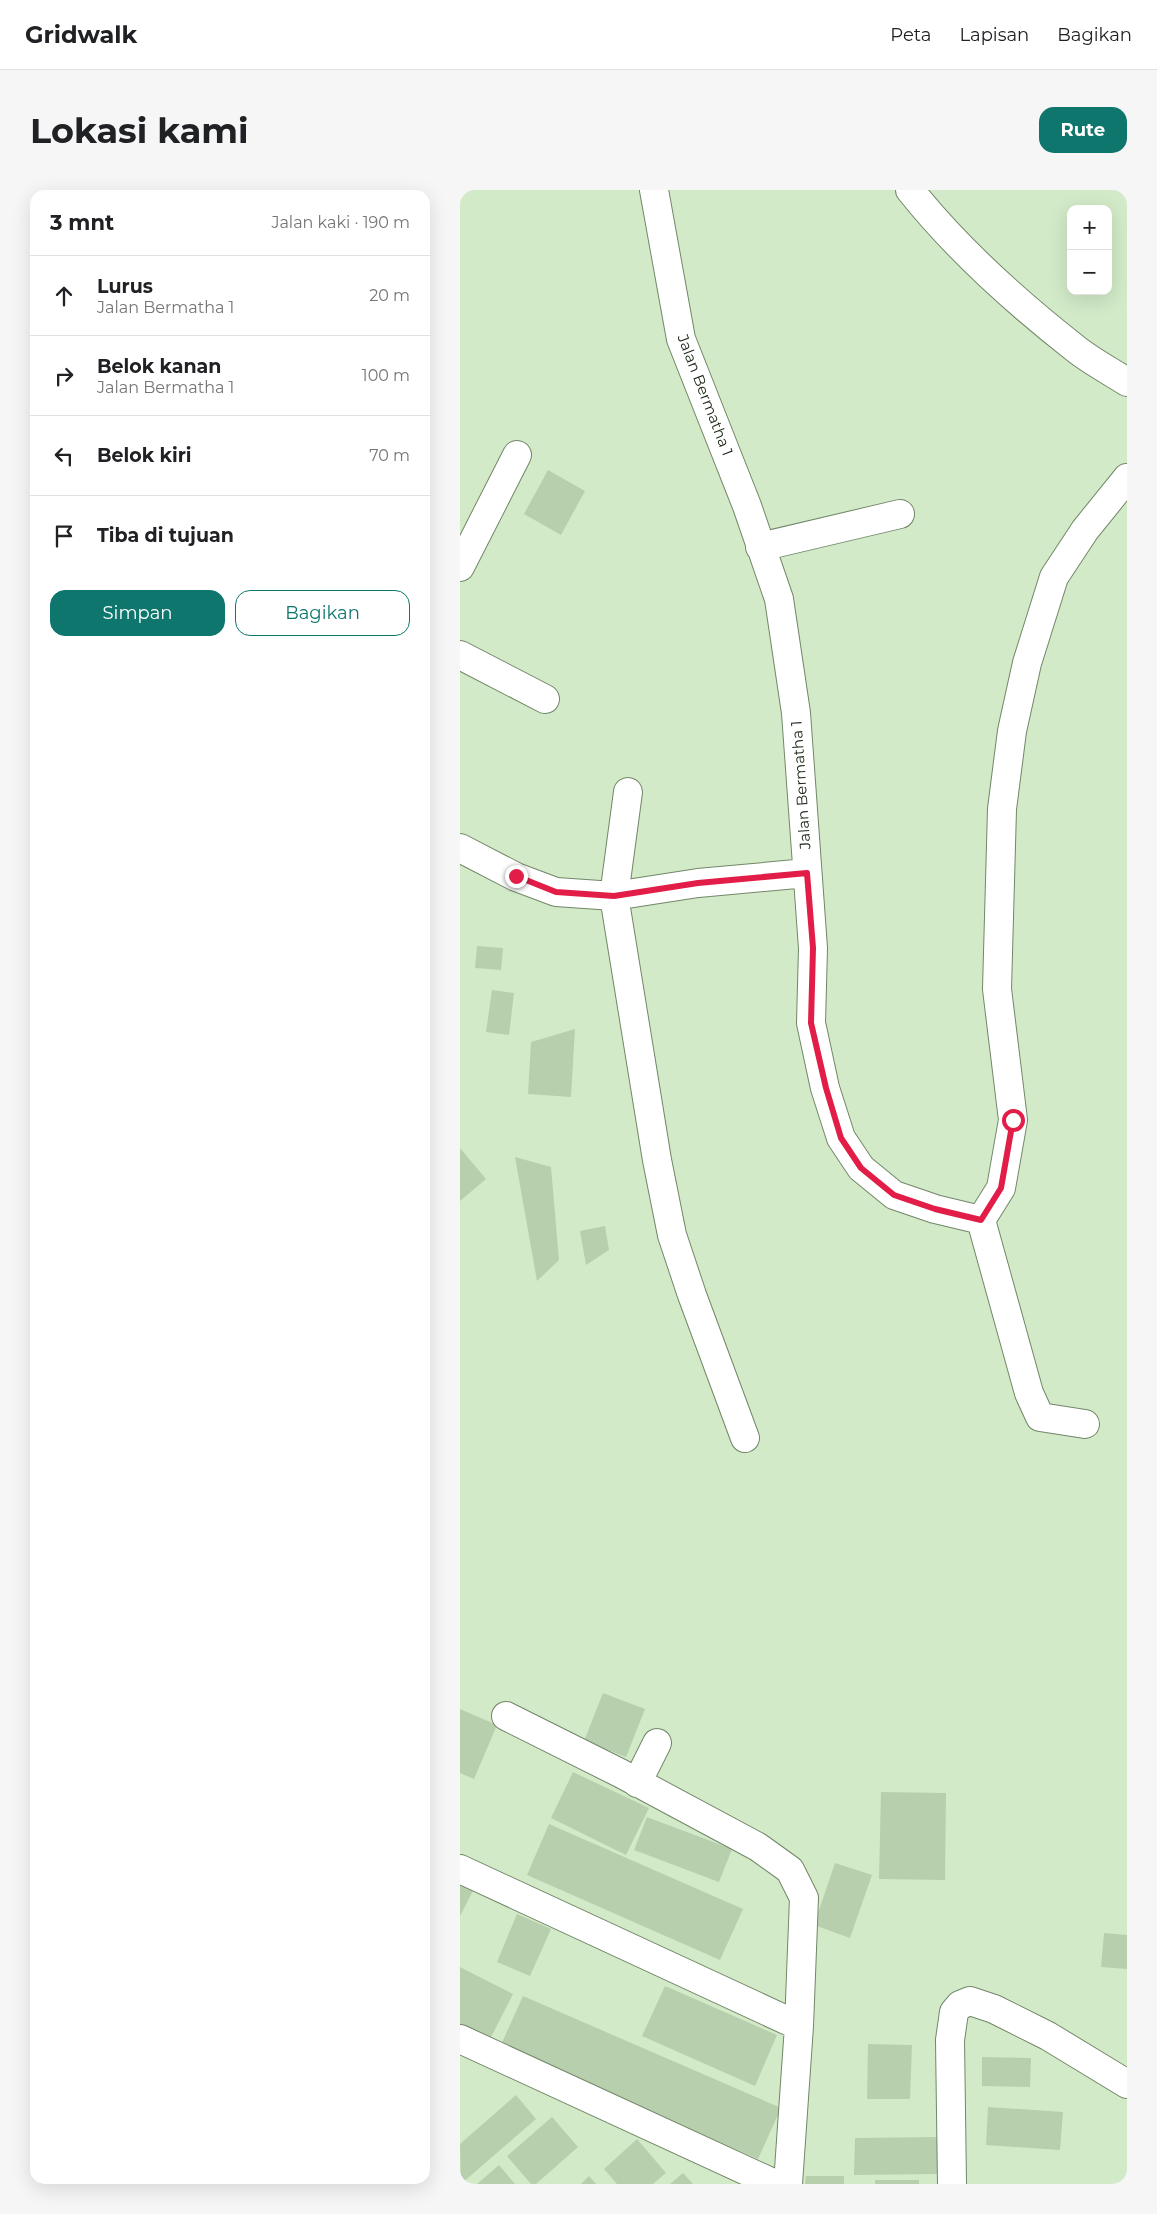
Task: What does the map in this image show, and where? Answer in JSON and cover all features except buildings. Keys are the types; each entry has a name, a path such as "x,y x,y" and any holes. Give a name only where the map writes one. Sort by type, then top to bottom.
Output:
{"street":[{"name":"Jalan Bermatha 1","path":"654,190 681,339 748,506 760,547 779,599 795,704 813,948 811,1023 826,1088 841,1138 861,1168 894,1195 935,1209 981,1220"},
{"path":"910,190 926,210 982,268 1077,350 1127,382"},
{"path":"460,567 517,455"},
{"path":"1085,1424 1040,1417 1029,1393 981,1220 1001,1188 1013,1120 1008,1063 997,989 1002,809 1012,732 1027,663 1054,577 1085,530 1127,478"},
{"path":"760,547 900,514"},
{"path":"460,655 545,699"},
{"path":"628,792 614,896 658,1160 672,1235 745,1438"},
{"path":"460,848 516,876 556,892 614,896 698,883 807,873"},
{"path":"506,1716 758,1847 790,1870 804,1898 799,2026 788,2184"},
{"path":"637,1783 657,1743"},
{"path":"460,1869 799,2026"},
{"path":"952,2184 950,2026 954,2012 960,2005 970,2001 994,2009 1048,2036 1127,2084"},
{"path":"460,2039 775,2184"}],"route":[{"path":"516,876 556,892 614,896 698,883 807,873 813,948 811,1023 826,1088 841,1138 861,1168 894,1195 935,1209 981,1220 1001,1188 1013,1120"}]}
